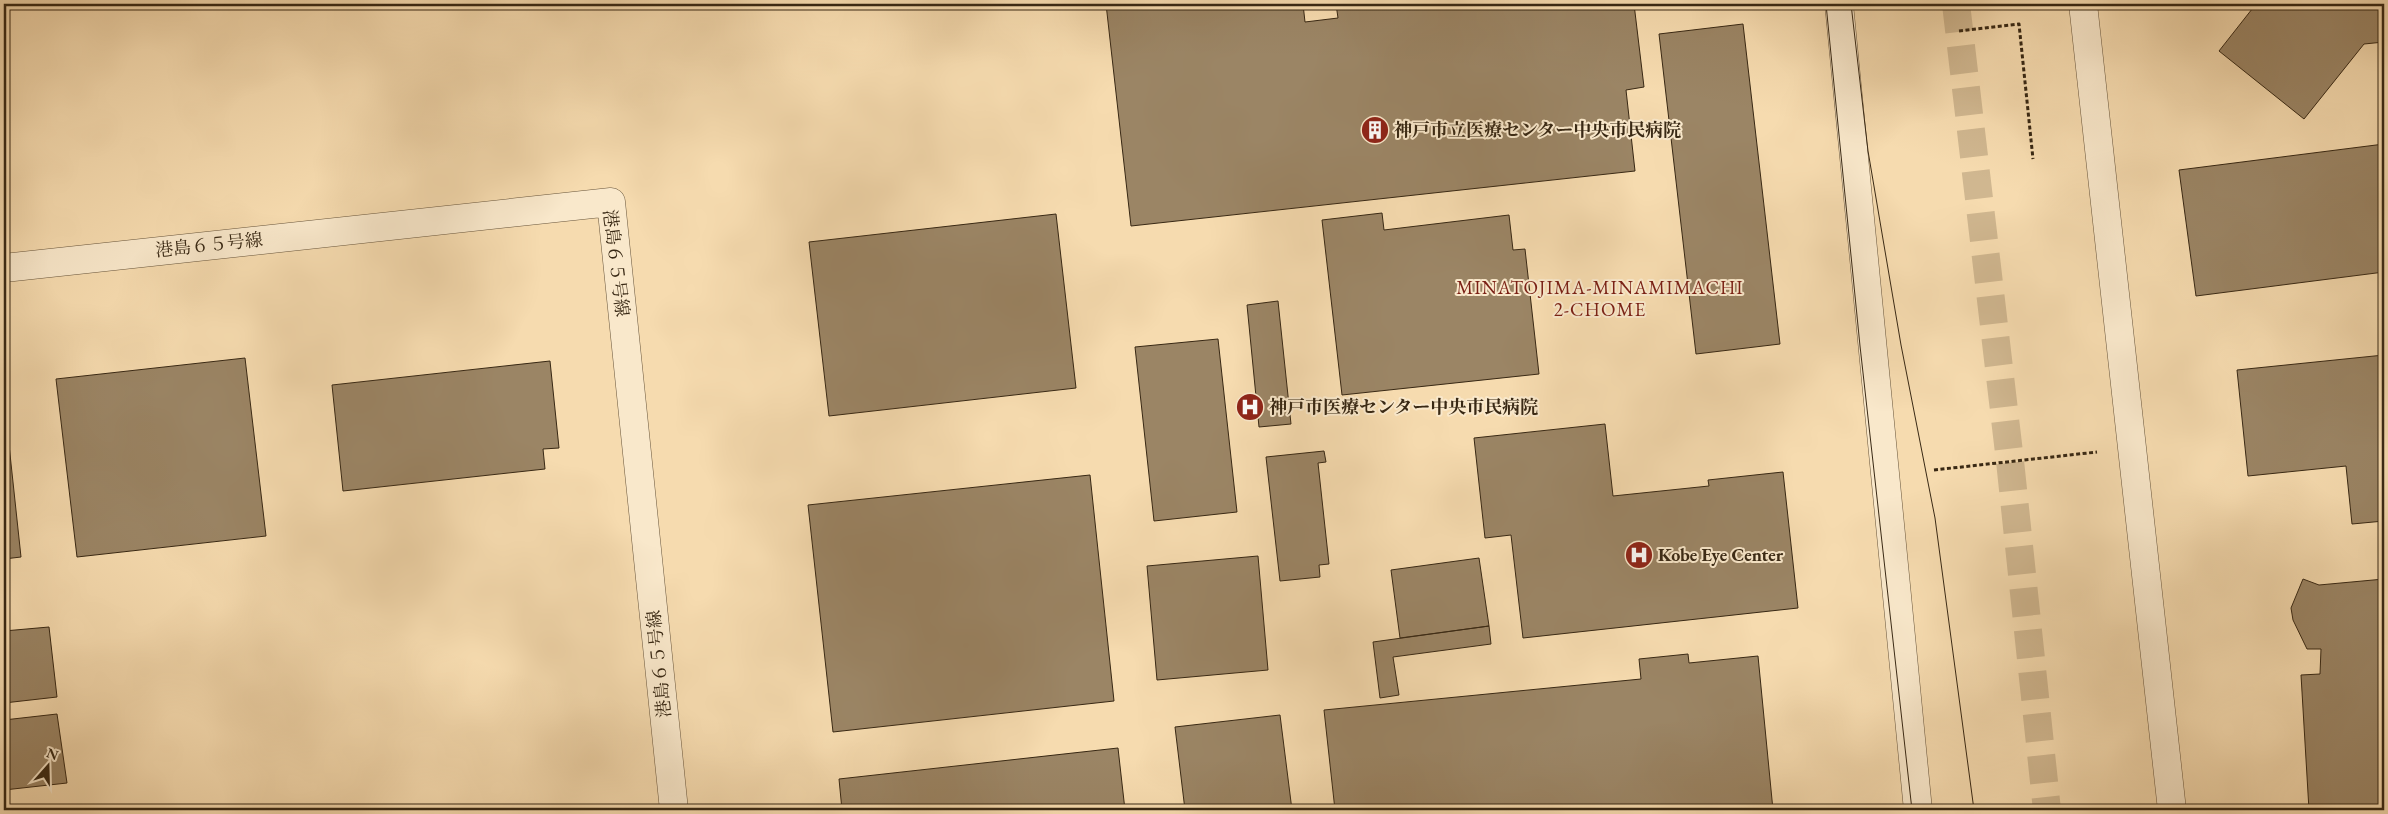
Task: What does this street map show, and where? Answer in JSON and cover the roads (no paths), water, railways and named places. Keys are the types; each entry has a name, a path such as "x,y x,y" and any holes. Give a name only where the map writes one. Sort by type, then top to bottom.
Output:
{"street":[{"path":"1840,4 1918,810"},
{"path":"2083,4 2172,810"},
{"name":"港島６５号線","path":"4,268 612,202 674,810"}],"tunnel":[{"path":"1956,4 2010,461 2047,810"}],"tram line":[{"path":"1826,4 1860,346 1912,810"},
{"path":"1851,4 1868,151 1901,345 1935,518 1974,810"}],"place":[{"name":"神戸市立医療センター中央市民病院","path":"1375,130"},
{"name":"神戸市医療センター中央市民病院","path":"1250,407"},
{"name":"Kobe Eye Center","path":"1639,555"}],"district":[{"name":"MINATOJIMA-MINAMIMACHI 2-CHOME","path":"1600,298"}]}
